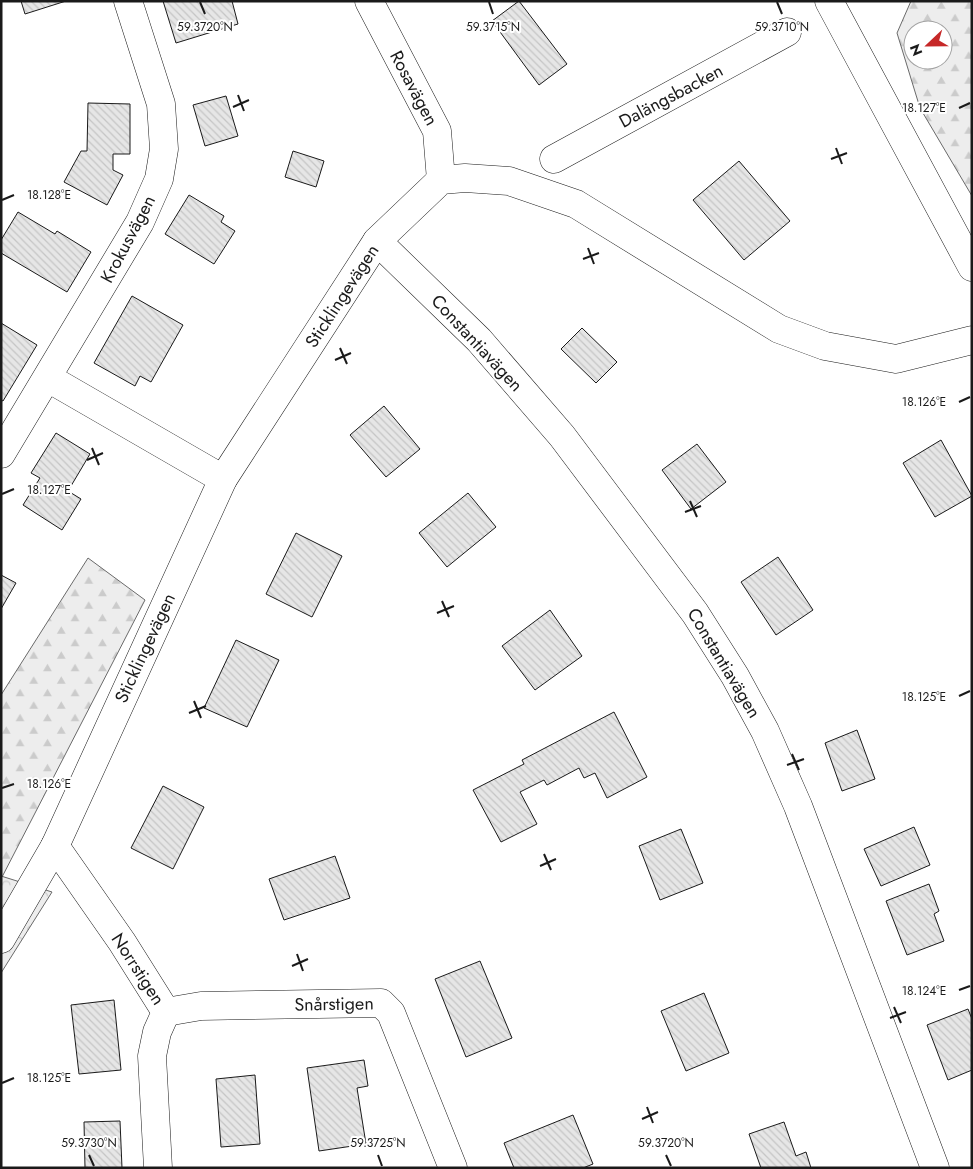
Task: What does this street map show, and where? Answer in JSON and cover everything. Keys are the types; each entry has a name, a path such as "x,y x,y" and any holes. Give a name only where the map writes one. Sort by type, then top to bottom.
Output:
{"street":[{"name":"Krokusvägen","path":"1,454 140,222 159,179 164,149 161,104 128,1"},
{"name":"Rosavägen","path":"369,1 438,131 440,180"},
{"path":"829,1 972,267"},
{"name":"Dalängsbacken","path":"554,159 787,32"},
{"path":"440,180 464,178 509,180 576,204 779,329 825,346 896,359 972,340"},
{"name":"Sticklingevägen","path":"1,939 55,846 223,479 377,241 440,180"},
{"name":"Constantiavägen","path":"377,241 479,340 562,436 695,613 735,676 764,731 798,806 935,1168"},
{"path":"48,378 223,479"},
{"name":"Norrstigen","path":"55,846 122,942 166,1012 157,1032 152,1056 158,1168"},
{"name":"Snårstigen","path":"166,1012 202,1006 381,1002 390,1013 453,1168"}],"green space":[{"path":"911,1 972,1 972,196 920,108 908,70 953,70 953,20 903,20 903,53 897,33"},
{"path":"88,558 145,600 1,879 1,695"},
{"path":"1,876 52,892 1,973"}],"building":[{"path":"21,1 66,1 25,14"},
{"path":"163,1 232,1 238,24 176,43"},
{"path":"519,1 567,64 539,85 492,21"},
{"path":"226,96 238,136 205,146 193,105"},
{"path":"88,103 130,104 130,154 113,154 113,170 123,175 107,205 64,182 81,151 87,151"},
{"path":"293,151 324,161 316,187 285,177"},
{"path":"739,161 790,221 744,260 693,200"},
{"path":"189,195 224,216 221,222 235,231 214,264 165,234"},
{"path":"18,212 55,234 57,231 91,252 67,292 1,253 1,240"},
{"path":"132,296 183,325 151,382 140,376 135,386 94,363"},
{"path":"1,323 37,345 3,401 1,400"},
{"path":"582,328 617,362 596,383 561,349"},
{"path":"384,406 420,449 386,477 350,435"},
{"path":"56,433 90,454 68,491 81,499 62,530 23,505 40,478 31,473"},
{"path":"941,440 972,496 935,517 903,463"},
{"path":"697,444 726,482 691,509 662,470"},
{"path":"468,493 496,527 447,567 419,533"},
{"path":"296,533 342,556 312,617 266,594"},
{"path":"778,557 813,610 776,635 741,582"},
{"path":"1,575 16,583 1,609"},
{"path":"550,610 582,656 535,690 502,646"},
{"path":"236,640 279,660 247,727 204,708"},
{"path":"614,712 647,777 607,798 595,773 584,778 579,768 547,785 544,780 520,792 537,824 501,842 473,790 524,764 522,760"},
{"path":"857,730 875,779 842,791 825,743"},
{"path":"163,786 204,807 173,869 131,848"},
{"path":"914,827 930,865 881,886 864,849"},
{"path":"681,829 703,883 660,900 639,846"},
{"path":"335,856 350,898 284,920 269,879"},
{"path":"929,884 939,911 934,914 944,941 907,955 886,901"},
{"path":"480,961 512,1038 466,1057 435,979"},
{"path":"704,993 729,1053 686,1071 661,1011"},
{"path":"114,1000 121,1070 79,1074 71,1005"},
{"path":"968,1009 972,1019 972,1070 948,1080 927,1025"},
{"path":"364,1060 368,1086 357,1088 366,1144 319,1151 307,1068"},
{"path":"255,1075 260,1144 221,1147 216,1079"},
{"path":"573,1115 593,1164 583,1168 514,1168 504,1143"},
{"path":"120,1121 122,1168 85,1168 84,1122"},
{"path":"784,1122 796,1156 806,1152 811,1168 761,1168 749,1134"}]}
